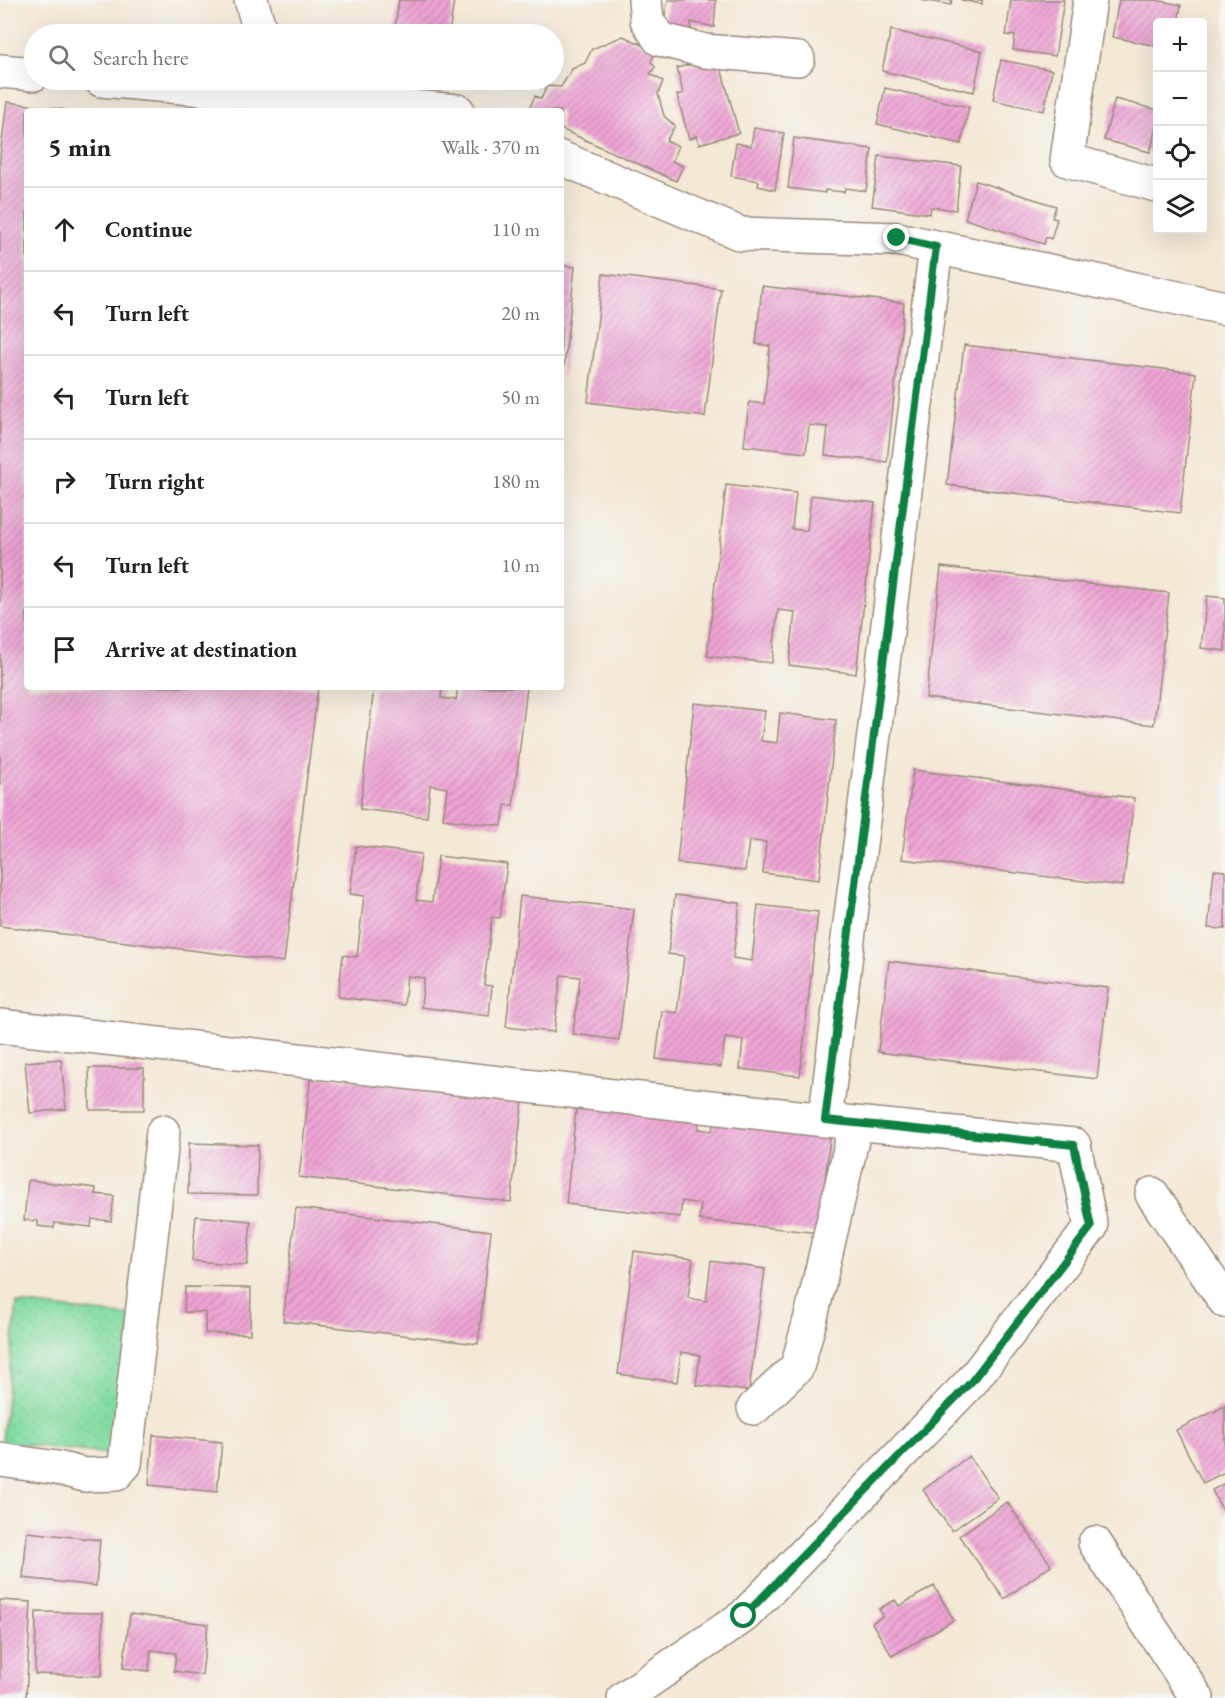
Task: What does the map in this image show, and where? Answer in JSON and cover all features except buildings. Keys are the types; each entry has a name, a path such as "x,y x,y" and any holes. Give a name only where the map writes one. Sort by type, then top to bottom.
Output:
{"street":[{"path":"251,0 258,24"},
{"path":"645,0 646,20 659,39 705,51 798,59"},
{"path":"1090,0 1067,160 1153,184"},
{"path":"0,71 24,73"},
{"path":"300,90 436,108"},
{"path":"564,159 741,234 897,238 1225,308"},
{"path":"754,1408 797,1367 812,1313 841,1121 936,247"},
{"path":"0,1026 841,1121 1074,1145 1091,1227 971,1382 744,1616 624,1698"},
{"path":"0,1460 57,1468 86,1475 116,1474 124,1464 163,1132"},
{"path":"1152,1194 1225,1301"},
{"path":"1095,1543 1197,1698"}],"green space":[{"path":"17,1303 131,1316 115,1455 2,1442"}],"route":[{"path":"744,1616 971,1382 1091,1227 1074,1145 825,1120 936,247 897,238"}]}
